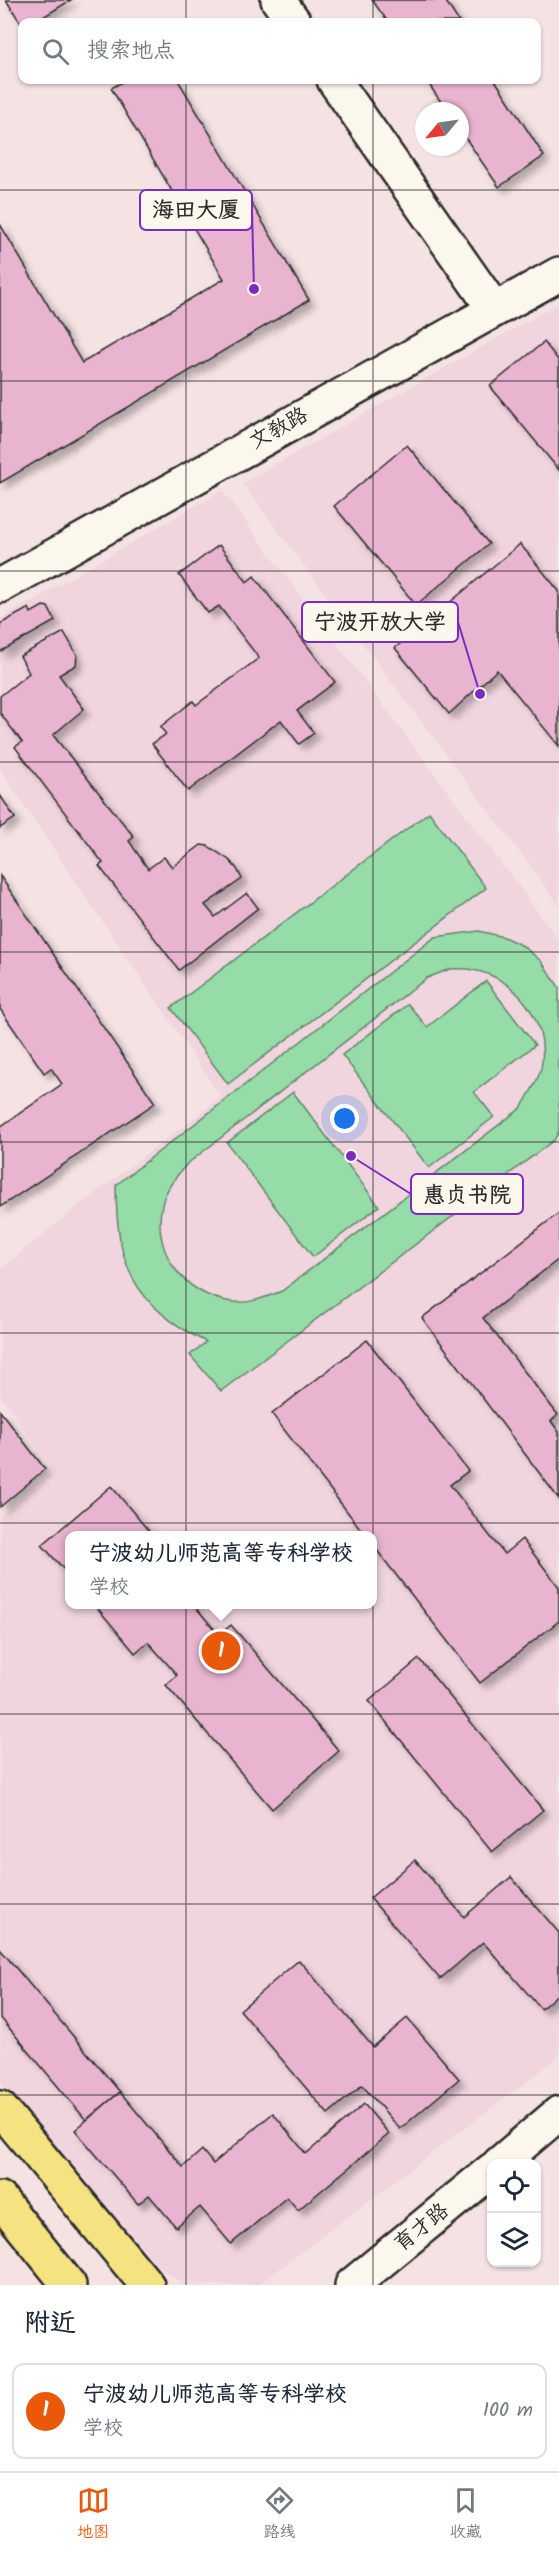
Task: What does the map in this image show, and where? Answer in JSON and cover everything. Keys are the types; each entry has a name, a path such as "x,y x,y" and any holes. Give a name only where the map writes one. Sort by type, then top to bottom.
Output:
{"main road":[{"path":"0,2108 147,2285"},
{"path":"0,2199 69,2285"}],"street":[{"path":"278,0 291,18"},
{"path":"337,84 494,309"},
{"name":"文教路","path":"0,586 559,274"},
{"path":"504,2159 559,2113"},
{"name":"育才路","path":"352,2285 487,2174"}],"shaded area":[{"path":"559,303 559,905 242,483"},
{"path":"222,490 559,940 559,2057 258,2285 185,2285 159,2267 0,2082 0,1516 53,1471 0,1395 0,1270 65,1216 221,1097 0,770 0,619"}],"green space":[{"path":"429,812 486,888 228,1084 171,1008"},
{"path":"479,931 504,937 523,946 541,961 559,987 559,1131 554,1140 221,1391 190,1355 206,1342 161,1313 145,1297 134,1280 125,1260 120,1238 116,1185 435,937","holes":["450,969 473,970 488,974 515,991 533,1016 539,1030 542,1062 537,1079 521,1108 282,1291 252,1301 233,1302 215,1298 198,1290 185,1280 173,1266 165,1251 160,1217 166,1194 187,1164 427,978"]},
{"path":"486,981 535,1045 474,1092 494,1117 429,1168 342,1055 408,1004 427,1027"},
{"path":"293,1092 379,1206 313,1257 227,1143"}],"building":[{"path":"6,0 71,0 42,18 18,19"},
{"path":"372,0 445,0 456,18 385,18"},
{"path":"118,84 180,84 309,300 0,483 0,224 82,363 224,279 111,88"},
{"path":"429,84 498,84 544,156 499,187 469,143 469,102 441,102"},
{"path":"544,342 559,361 559,470 490,386"},
{"path":"407,445 489,544 416,605 334,506"},
{"path":"520,544 559,591 559,746 497,670 449,714 395,648"},
{"path":"219,545 247,582 254,576 335,682 297,711 314,733 299,744 281,720 188,791 152,744 166,734 160,727 193,701 196,705 259,658 219,606 208,613 179,575"},
{"path":"43,606 48,607 55,621 0,652 0,624 29,608 31,613"},
{"path":"64,632 77,655 76,665 59,675 84,709 53,735 134,837 129,841 148,869 164,857 172,867 201,845 208,846 229,860 242,879 205,905 215,917 247,893 258,908 179,970 99,866 103,863 15,747 22,742 0,713 0,696 29,673 20,656"},
{"path":"0,795 15,818 0,828"},
{"path":"0,876 155,1103 0,1207 0,1127 62,1084 51,1068 44,1073 0,1009"},
{"path":"559,1213 559,1259 483,1318 558,1415 551,1421 559,1432 559,1499 422,1318"},
{"path":"367,1340 468,1471 450,1485 504,1554 522,1539 559,1587 559,1621 480,1683 377,1550 377,1531 362,1531 272,1414"},
{"path":"0,1411 45,1469 0,1507"},
{"path":"111,1486 149,1531 65,1531 65,1570 42,1545"},
{"path":"98,1609 197,1609 219,1635 231,1625 339,1751 272,1809 166,1685 177,1675 148,1642 135,1653"},
{"path":"419,1659 543,1810 492,1852 369,1701"},
{"path":"415,1860 464,1917 511,1877 559,1933 559,1993 541,2009 483,1942 440,1979 370,1898"},
{"path":"0,1949 120,2092 86,2120 0,2017"},
{"path":"299,1960 373,2047 407,2018 459,2079 400,2129 362,2085 328,2114 240,2010"},
{"path":"120,2092 183,2167 202,2150 213,2164 273,2113 306,2154 364,2104 389,2134 298,2210 287,2197 231,2244 200,2207 176,2227 149,2195 138,2204 75,2130"}],"place":[{"name":"海田大厦","path":"254,289"},
{"name":"宁波开放大学","path":"480,694"},
{"name":"惠贞书院","path":"351,1156"},
{"name":"宁波幼儿师范高等专科学校","path":"221,1651"}]}
